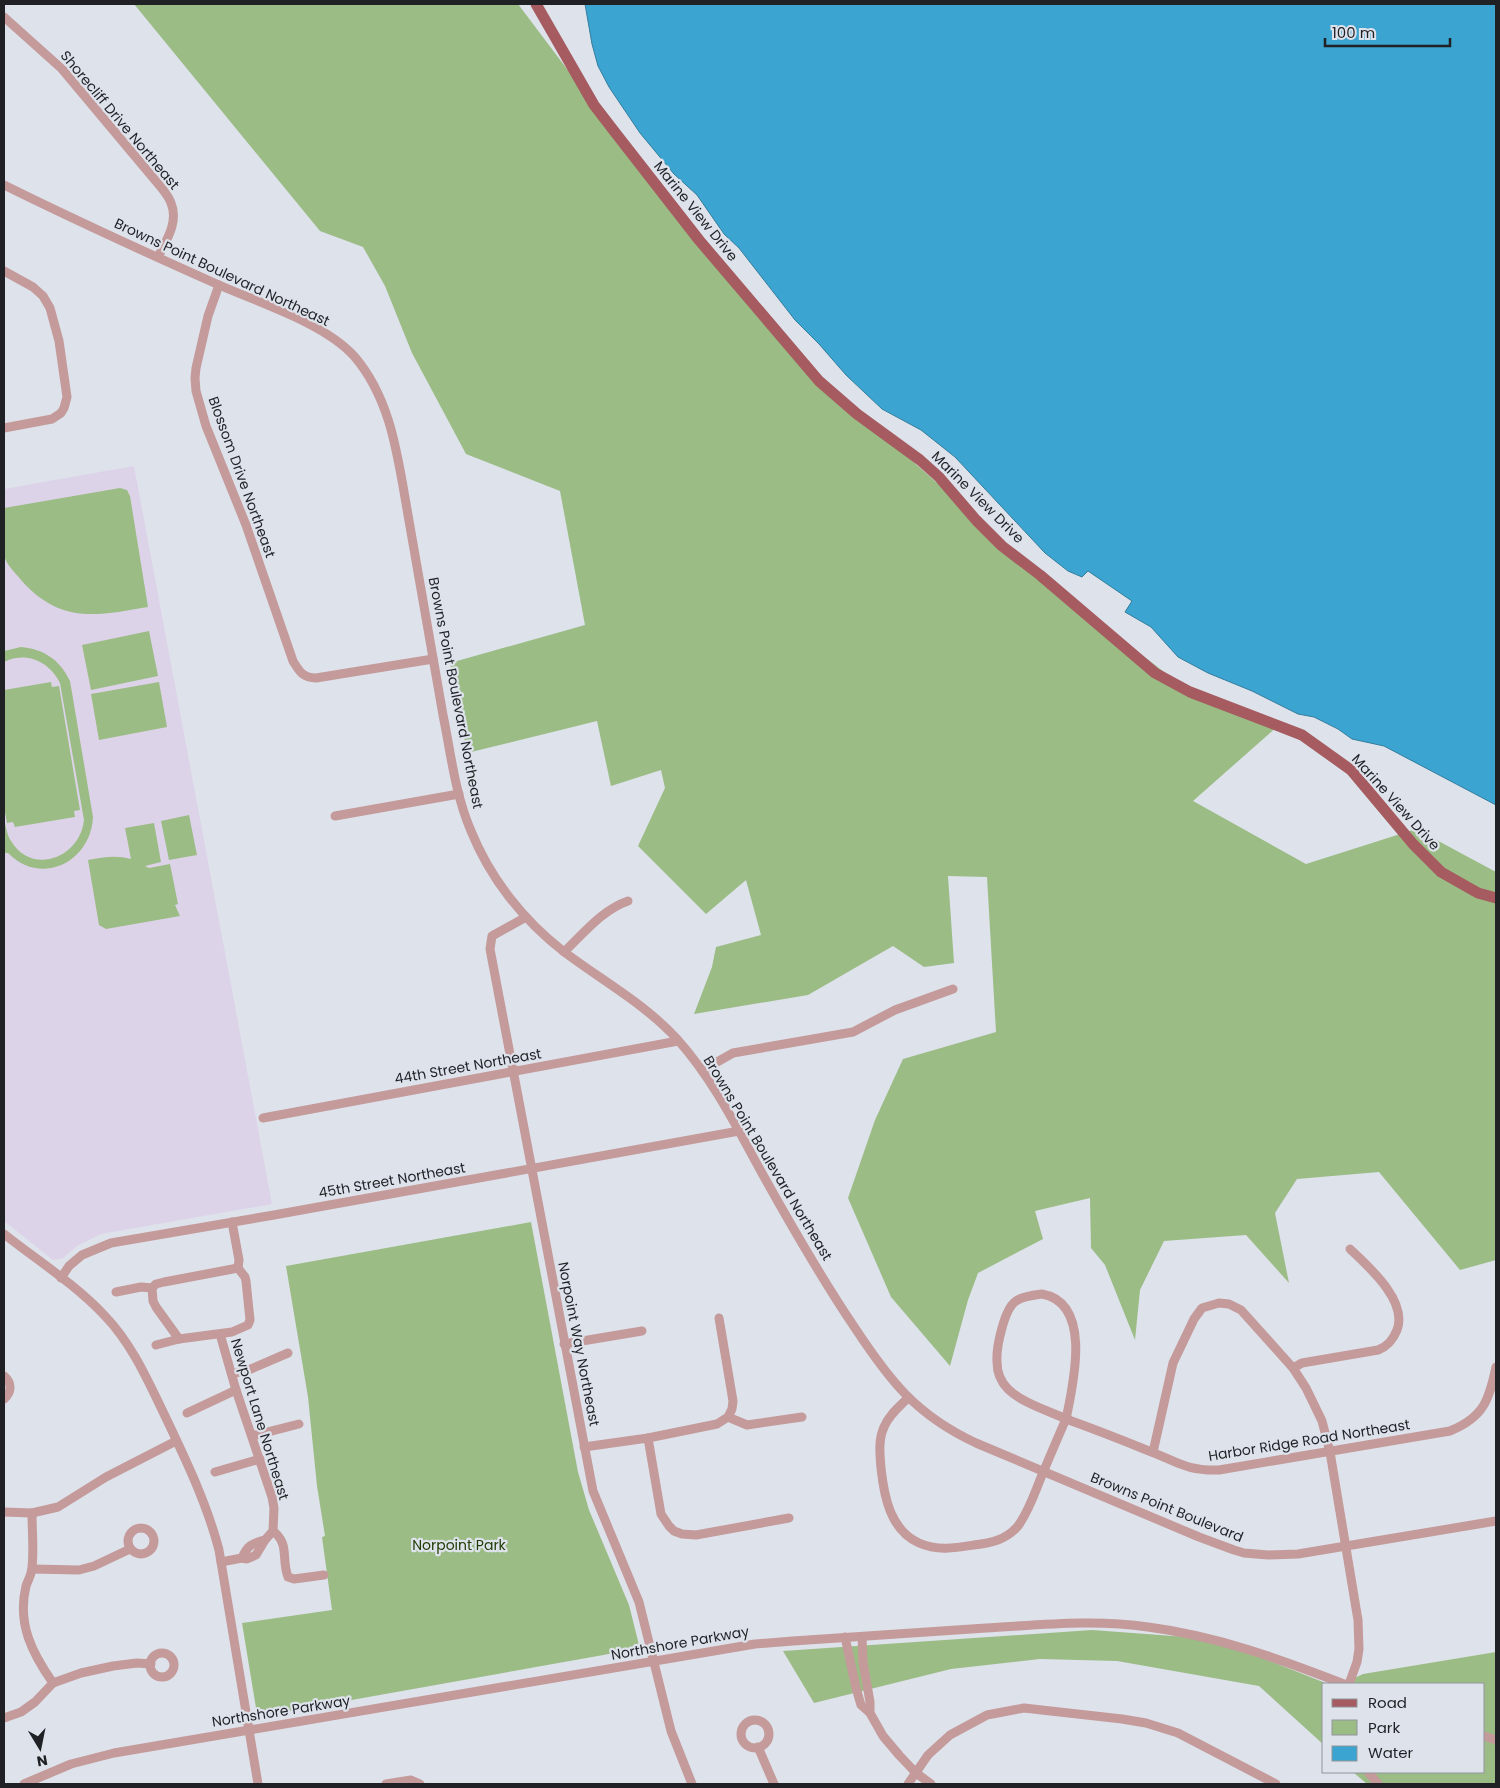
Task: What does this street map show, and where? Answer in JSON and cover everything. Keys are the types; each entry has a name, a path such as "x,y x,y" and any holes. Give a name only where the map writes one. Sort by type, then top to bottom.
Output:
{"main road":[{"name":"Marine View Drive","path":"536,4 589,97 614,131 699,240 819,381 857,414 939,477 976,520 1002,546 1047,581 1155,673 1190,692 1302,735 1351,770 1413,844 1441,872 1478,893 1496,898"}],"street":[{"name":"Shorecliff Drive Northeast","path":"4,17 62,69 160,186 171,202 172,227 158,257"},
{"name":"Browns Point Boulevard Northeast","path":"4,185 219,285 284,313 327,335 344,346 356,359 370,379 381,400 396,450 459,794 471,833 488,866 506,893 526,917 564,952 631,999 665,1028 702,1070 739,1131 801,1243 845,1314 882,1367 908,1398"},
{"path":"4,271 33,286 43,296 52,314 60,341 67,397 64,408 52,419 4,428"},
{"name":"Blossom Drive Northeast","path":"219,285 208,316 196,368 196,391 206,426 246,525 290,654 298,670 308,678 325,678 433,659"},
{"path":"335,816 459,794"},
{"path":"564,952 601,916 610,909 628,901"},
{"name":"Norpoint Way Northeast","path":"526,917 492,936 490,949 564,1344 593,1491 639,1602 671,1731 692,1784"},
{"path":"702,1070 734,1053 853,1032 911,1003 926,1000 953,989"},
{"name":"44th Street Northeast","path":"263,1118 678,1041"},
{"name":"45th Street Northeast","path":"61,1278 82,1255 112,1242 739,1131"},
{"name":"Newport Lane Northeast","path":"156,1346 179,1339 232,1332 248,1325 250,1320 245,1277 238,1268 239,1260 232,1222"},
{"path":"4,1234 61,1278 104,1316 125,1342 148,1380 176,1440 209,1517 222,1562 258,1784"},
{"path":"1293,1368 1302,1363 1378,1350 1389,1344 1394,1336 1399,1321 1392,1295 1376,1274 1350,1248"},
{"path":"116,1292 141,1287 152,1288 156,1284 164,1282 238,1268"},
{"path":"152,1288 153,1301 156,1307 179,1339"},
{"name":"Harbor Ridge Road Northeast","path":"1066,1419 1075,1371 1074,1328 1060,1302 1046,1295 1032,1295 1015,1302 1008,1313 997,1354 1000,1376 1008,1389 1015,1395 1066,1419 1153,1452 1184,1467 1203,1470 1218,1470 1450,1431 1462,1426 1476,1416 1493,1394 1496,1367"},
{"path":"1153,1452 1174,1363 1194,1319 1202,1308 1219,1303 1229,1304 1242,1310 1293,1368 1318,1411 1330,1452 1359,1634 1357,1662 1349,1683"},
{"path":"584,1447 648,1438 717,1424 728,1417 732,1409 732,1401 719,1318"},
{"path":"564,1344 642,1331"},
{"name":"Newport Lane Northeast","path":"220,1334 236,1390 272,1497 274,1508 273,1531"},
{"path":"232,1374 288,1353"},
{"path":"4,1376 11,1388 8,1396 4,1399"},
{"path":"187,1413 236,1390"},
{"path":"908,1398 893,1412 884,1427 880,1442 885,1494 891,1514 901,1529 917,1542 931,1548 949,1549 995,1542 1008,1536 1024,1517 1066,1419"},
{"name":"Browns Point Boulevard","path":"908,1398 931,1417 962,1436 1199,1537 1244,1553 1282,1555 1496,1521"},
{"path":"728,1417 746,1425 802,1417"},
{"path":"252,1436 299,1424"},
{"path":"648,1438 661,1514 674,1531 682,1534 696,1535 789,1518"},
{"path":"4,1512 32,1513 58,1507 106,1477 176,1440"},
{"path":"214,1472 260,1459"},
{"path":"32,1513 32,1569 26,1586 24,1624 36,1659 53,1683"},
{"path":"222,1562 242,1558 246,1548 265,1540 273,1531 281,1537 284,1543 288,1577 294,1580 324,1575"},
{"path":"32,1569 64,1570 87,1568 130,1548"},
{"name":"Northshore Parkway","path":"24,1784 70,1764 114,1753 755,1644 844,1637 1052,1624 1116,1624 1194,1634 1234,1645 1341,1683"},
{"path":"844,1637 861,1705 870,1714 883,1736 899,1755 916,1773 931,1784"},
{"path":"862,1637 863,1662 870,1702 870,1714"},
{"path":"4,1718 21,1712 35,1702 53,1683 81,1673 113,1666 137,1663 151,1664"},
{"path":"908,1784 928,1755 956,1731 987,1715 1024,1708 1122,1719 1163,1727 1276,1784"},
{"path":"758,1747 774,1784"},
{"path":"1369,1773 1378,1784"},
{"path":"386,1784 411,1780 420,1784"}],"shaded area":[{"path":"134,466 272,1204 101,1234 77,1246 63,1258 53,1260 4,1221 4,489"}],"green space":[{"path":"134,4 518,4 637,162 804,365 1059,591 1190,692 1279,725 1193,801 1306,864 1416,829 1496,872 1496,1260 1460,1270 1379,1172 1297,1179 1275,1213 1289,1283 1246,1235 1164,1241 1140,1290 1135,1340 1105,1265 1091,1248 1090,1198 1035,1211 1043,1239 978,1273 968,1300 950,1366 891,1297 848,1198 875,1120 903,1059 996,1032 987,877 948,876 954,963 924,967 893,946 808,995 694,1014 712,967 716,947 761,935 746,880 706,914 638,846 665,788 661,770 611,786 597,721 467,753 450,663 585,625 560,491 466,454 412,353 385,286 363,247 320,231"},
{"path":"120,488 127,490 130,496 148,607 95,614 65,610 50,604 21,580 5,559 3,550 4,508"},
{"path":"149,631 158,676 91,690 82,645"},
{"path":"21,647 37,650 50,657 61,667 70,681 93,817 90,833 84,846 74,857 62,865 49,868 35,868 21,863 8,853 4,853 4,814 11,841 20,852 31,858 42,860 54,858 65,853 81,833 84,820 60,683 50,669 36,660 20,658 4,662 4,651"},
{"path":"51,682 52,687 59,686 80,810 74,811 75,817 15,827 13,822 7,823 4,807 4,690"},
{"path":"159,682 167,727 99,740 91,694"},
{"path":"189,815 197,855 169,860 161,821"},
{"path":"154,823 161,862 145,866 149,868 170,864 178,904 175,905 180,916 106,929 99,925 88,860 110,857 131,859 125,828"},
{"name":"Norpoint Park","path":"531,1222 578,1472 589,1510 629,1605 639,1645 637,1649 262,1716 257,1714 242,1623 332,1610 322,1537 325,1536 317,1486 308,1397 286,1266"},
{"path":"1092,1630 1214,1639 1325,1683 1322,1683 1322,1743 1259,1686 1117,1661 1040,1659 951,1669 814,1703 783,1651"},
{"path":"1496,1652 1496,1784 1367,1784 1354,1773 1485,1773 1485,1683 1344,1683 1363,1674"}],"water":[{"path":"585,4 1496,4 1496,805 1384,746 1352,739 1338,729 1314,717 1298,714 1252,691 1208,673 1178,657 1151,627 1125,612 1132,601 1088,571 1082,577 1068,571 1045,553 955,457 921,430 882,409 846,375 795,320 739,248 724,234 697,195 674,174 640,133 609,87 598,66"}]}
